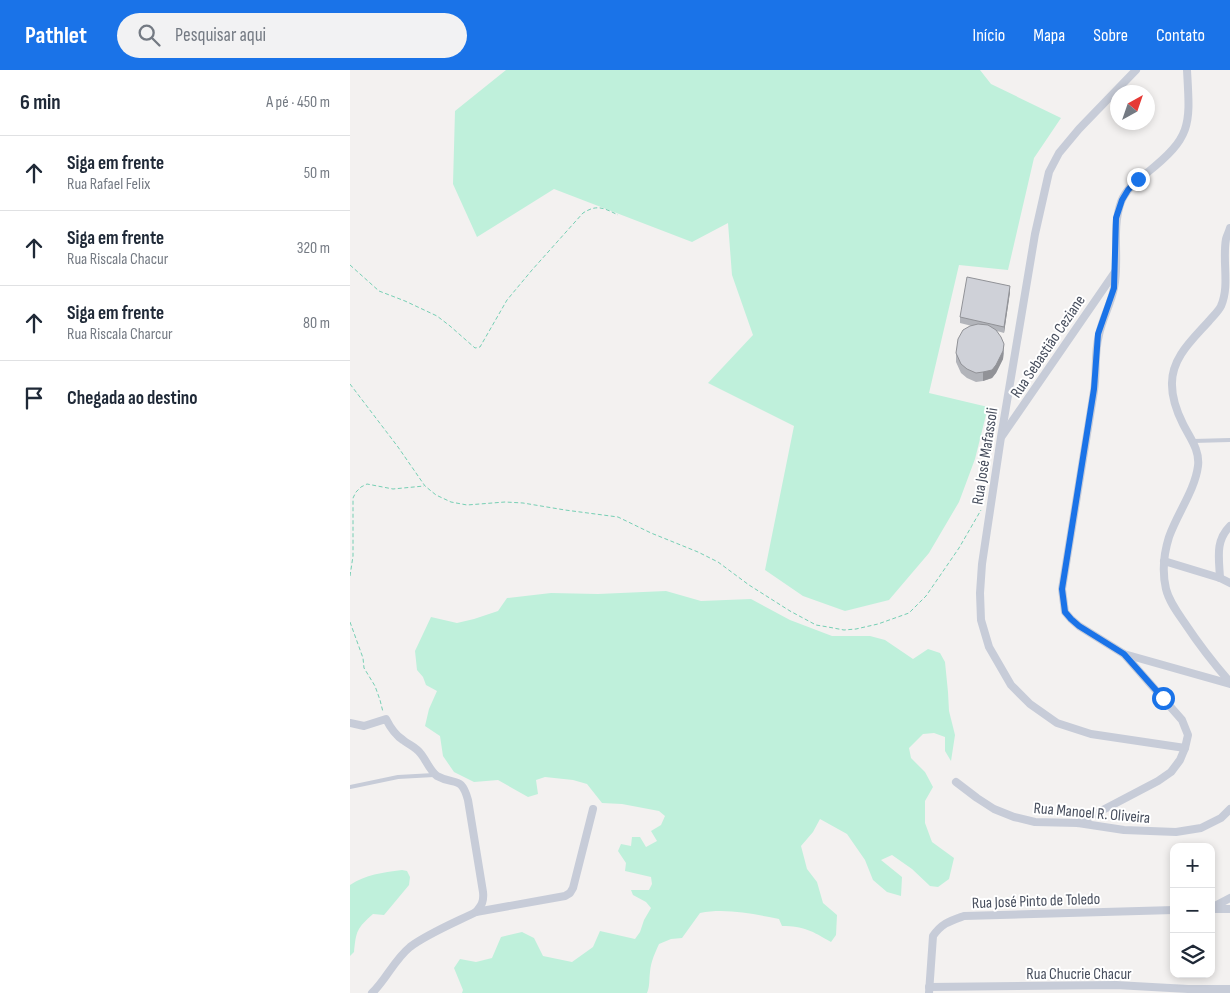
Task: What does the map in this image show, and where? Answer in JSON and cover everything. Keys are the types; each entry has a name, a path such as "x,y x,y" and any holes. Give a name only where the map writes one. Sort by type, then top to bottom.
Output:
{"street":[{"name":"Rua José Mafassoli","path":"1136,70 1074,135 1059,153 1049,172 1035,234 1001,437 982,564 981,620 989,647 1012,685 1030,704 1057,722 1091,734 1185,748"},
{"path":"1187,70 1189,113 1183,136 1167,156 1138,179 1128,190 1122,200 1116,218 1116,271 1114,288 1098,334 1094,389 1062,589 1065,612 1071,619 1124,654 1230,683"},
{"path":"1230,228 1226,240 1225,297 1221,308 1184,349 1177,360 1173,373 1174,399 1183,424 1194,442 1198,464 1196,476 1169,537 1164,561 1166,589 1172,605 1214,665 1230,683"},
{"name":"Rua Sebastião Ceziane","path":"1001,437 1116,271"},
{"path":"1220,578 1219,542 1230,526"},
{"path":"1164,561 1220,578 1230,583"},
{"path":"1078,823 1158,781 1171,772 1180,760 1185,748 1188,735 1182,720 1124,654"},
{"path":"350,724 364,726 386,719 401,739 414,746 422,754 436,775 458,783 465,790 484,900 476,912"},
{"name":"Rua Manoel R. Oliveira","path":"956,782 994,808 1014,817 1035,822 1078,823 1124,830 1176,832 1201,828 1221,818 1230,809"},
{"path":"372,993 409,948 422,939 476,912 565,896 570,893 573,888 593,808"},
{"path":"1215,907 1230,898"},
{"path":"1215,909 1230,909"},
{"name":"Rua José Pinto de Toledo","path":"929,990 933,936 938,928 947,922 964,916 1170,910"},
{"name":"Rua Chucrie Chacur","path":"929,990 1116,985 1188,989 1230,988"}],"lane":[{"path":"1194,442 1230,440"},
{"path":"350,787 398,777 436,775"}],"path":[{"path":"350,264 379,291 437,316 475,348 480,347 507,300 583,213 591,208 602,207 618,215"},
{"path":"350,384 425,486 436,495 451,502 467,505 505,502 523,503 618,517 718,562 749,585 816,625 844,630 856,629 878,624 909,613 926,596 959,548 983,506"},
{"path":"350,576 354,556 352,498 356,492 367,484 393,489 425,486"},
{"path":"350,622 363,658 364,668 375,686 386,719"}],"green space":[{"path":"506,70 980,70 991,84 1061,118 1034,158 1008,270 959,265 929,393 988,407 975,459 959,502 929,553 889,600 845,611 803,596 765,570 794,426 708,383 753,335 732,275 728,223 692,242 554,189 477,237 453,184 455,111"},
{"path":"666,591 701,601 751,599 790,620 832,636 870,636 885,640 913,659 928,649 940,653 945,662 949,711 955,735 951,761 945,751 945,737 934,733 923,734 909,748 911,758 925,772 933,787 925,801 925,823 932,842 954,858 949,879 938,887 930,886 912,869 892,855 881,860 902,877 901,896 887,892 873,880 865,860 847,834 820,819 813,832 801,846 807,869 817,882 823,903 837,915 836,935 831,942 808,930 782,926 779,919 740,912 700,913 682,938 671,939 659,944 651,964 647,993 462,993 463,990 454,968 460,959 476,962 492,958 501,937 522,932 534,938 543,956 572,962 593,947 600,931 635,939 651,908 646,902 633,895 631,890 649,890 652,884 651,877 625,871 626,863 618,851 621,844 631,846 632,837 640,837 646,847 657,841 651,831 661,825 665,816 659,811 622,804 602,803 587,784 573,780 545,777 536,780 538,794 528,797 498,780 474,782 454,772 443,756 440,736 425,726 429,709 437,691 426,685 423,677 417,670 415,651 431,617 457,623 498,611 507,598 551,593 598,594"},
{"path":"402,870 407,871 410,877 409,885 384,915 373,914 358,930 354,952 350,956 350,885 368,876"}],"building":[{"path":"967,277 1010,286 1004,327 960,317"},
{"path":"978,324 988,325 996,330 1004,344 1003,351 992,370 976,373 961,364 956,353 958,339 963,330"}],"route":[{"path":"1138,179 1122,200 1116,218 1116,271 1114,288 1098,334 1094,389 1062,589 1065,612 1071,619 1124,654 1163,698"}]}
